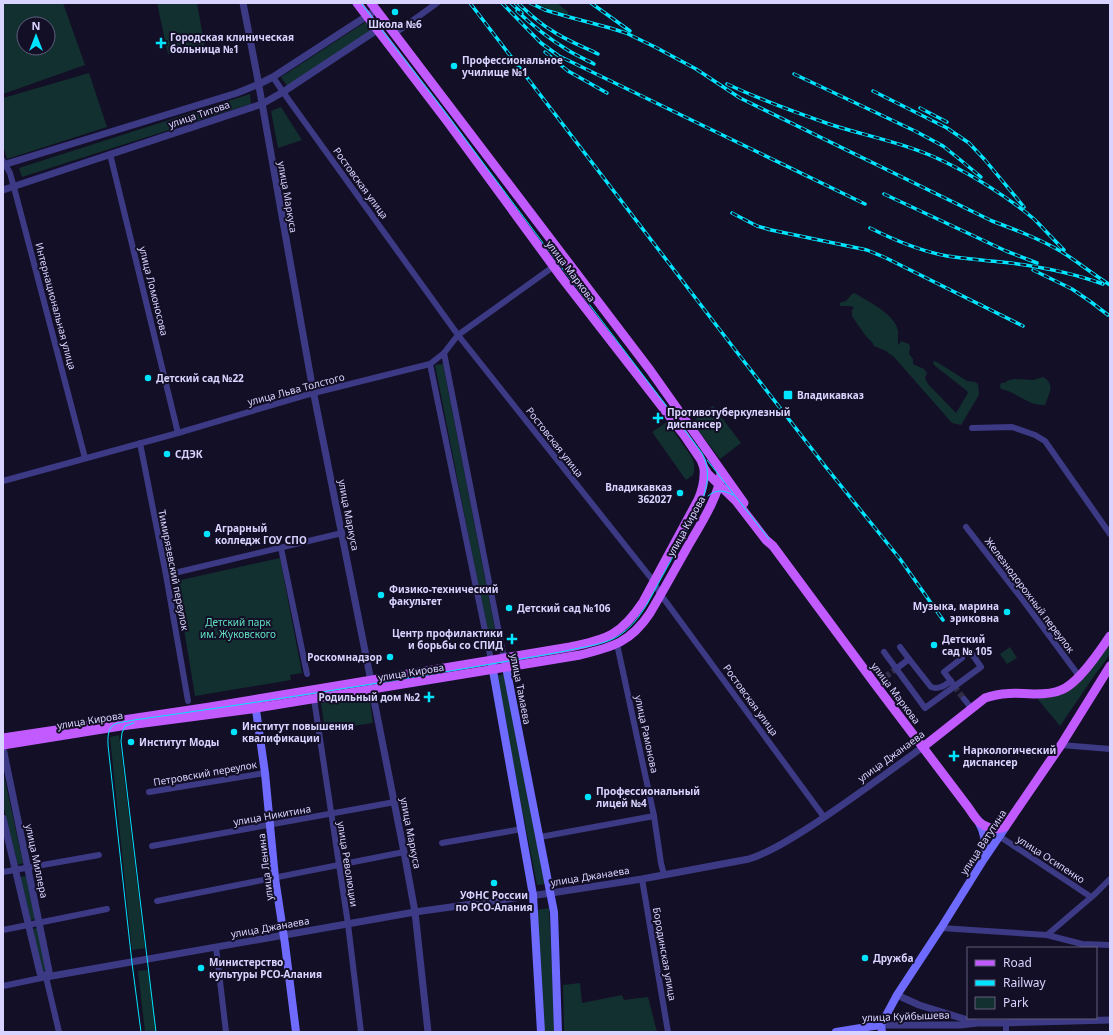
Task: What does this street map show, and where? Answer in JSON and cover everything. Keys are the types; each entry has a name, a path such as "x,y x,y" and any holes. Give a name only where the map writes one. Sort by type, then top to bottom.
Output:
{"main road":[{"name":"улица Маркова","path":"357,3 447,121 554,266 684,435 701,460 708,474 736,501 766,540 773,546 968,807 984,833 986,848 984,859"},
{"name":"улица Маркова","path":"373,7 650,370 721,472 770,538 773,546"},
{"name":"улица Кирова","path":"3,746 372,685 493,670 506,663 602,639 614,634 623,626 635,614 643,602 702,491 705,476 704,468"},
{"name":"улица Кирова","path":"3,738 256,704 314,699 491,660 506,663 580,655 607,648 630,636 643,624 661,595 711,504 719,485 721,472"},
{"path":"711,504 721,497 726,497 736,501"},
{"name":"улица Джанаева","path":"923,747 985,698 1002,694 1039,694 1062,690 1072,684 1097,655 1110,636"},
{"path":"491,660 533,895 541,1032"},
{"name":"улица Тамаева","path":"506,663 554,912 558,1032"},
{"name":"улица Ватутина","path":"882,1029 897,995 942,928 984,859 1062,745 1110,666"},
{"name":"улица Ленина","path":"256,704 275,878 296,1032"},
{"path":"978,821 985,827 994,829 1005,828"},
{"name":"улица Куйбышева","path":"836,1032 867,1027 882,1029"}],"street":[{"name":"улица Маркуса","path":"243,3 259,84 314,393 395,802 415,912 428,1032"},
{"path":"394,34 437,3"},
{"name":"улица Титова","path":"4,163 237,93 259,84 273,77 367,16 373,7"},
{"name":"улица Титова","path":"3,190 262,104 283,92 386,24"},
{"name":"Ростовская улица","path":"273,77 458,335 653,583 824,817"},
{"name":"улица Ломоносова","path":"110,154 178,433"},
{"name":"Интернациональная улица","path":"4,163 10,173 14,186 85,458"},
{"name":"улица Льва Толстого","path":"3,481 178,433 314,393 430,364 444,353 458,335 564,259"},
{"name":"улица Тамаева","path":"444,353 506,663"},
{"path":"430,364 491,660"},
{"path":"972,428 1012,427 1035,435 1045,441 1110,534"},
{"name":"Тимирязевский переулок","path":"140,443 166,574 188,701"},
{"name":"Железнодорожный переулок","path":"966,527 1079,676"},
{"path":"166,574 342,533"},
{"path":"281,548 307,674"},
{"name":"улица Рамонова","path":"617,644 654,816 664,875"},
{"path":"900,647 931,687 934,688 952,684"},
{"path":"884,652 925,708 952,684 981,667 972,654"},
{"path":"952,684 944,672 962,658"},
{"path":"896,669 909,659"},
{"name":"улица Революции","path":"314,699 348,924 361,1032"},
{"path":"964,699 972,709"},
{"path":"1062,745 1110,748"},
{"name":"улица Миллера","path":"3,746 49,971 46,978"},
{"name":"улица Джанаева","path":"3,986 415,912 642,879 749,859 759,856 779,846 824,817 923,747"},
{"name":"Петровский переулок","path":"149,792 264,773"},
{"name":"улица Никитина","path":"152,846 395,802"},
{"path":"540,837 654,816"},
{"name":"улица Миллера","path":"3,818 40,973 46,978 59,1032"},
{"path":"442,843 522,829"},
{"name":"улица Осипенко","path":"1000,836 1091,897"},
{"path":"157,901 404,852"},
{"path":"3,872 99,855"},
{"name":"Бородинская улица","path":"642,879 668,1032"},
{"path":"1047,935 1110,879"},
{"path":"3,930 107,909"},
{"path":"942,928 1047,935 1082,944 1110,945"},
{"path":"216,947 226,1032"},
{"name":"улица Куйбышева","path":"897,995 919,1005 978,1023"},
{"name":"улица Куйбышева","path":"882,1029 978,1023 1110,1020"},
{"path":"1006,1023 1006,1032"}],"green space":[{"path":"3,3 63,3 85,65 3,94"},
{"path":"157,3 197,3 205,48 168,54"},
{"path":"534,3 557,3 568,12 568,14 566,15"},
{"path":"367,21 373,30 287,86 281,77"},
{"path":"89,73 107,127 7,159 3,145 3,98"},
{"path":"250,94 251,104 22,177 19,168"},
{"path":"281,107 302,140 278,148 271,111"},
{"path":"854,293 881,309 892,319 898,331 898,344 899,345 901,341 909,344 909,354 913,359 913,364 924,369 927,373 925,378 928,384 956,413 968,393 934,365 933,362 937,362 967,381 978,384 979,395 961,425 952,423 894,357 886,351 874,346 852,316 852,310 854,308 851,306 840,306 840,303 846,301"},
{"path":"443,364 498,644 490,645 435,365"},
{"path":"1043,377 1047,380 1050,386 1050,393 1045,405 1039,405 1028,401 1001,389 1000,386 1001,383 1009,380 1033,380"},
{"path":"713,406 741,443 720,459 692,422"},
{"path":"667,422 693,461 693,475 686,480 652,432"},
{"name":"Детский парк им. Жуковского","path":"280,558 302,673 290,675 291,680 195,696 176,581"},
{"path":"1110,644 1110,654 1060,726 1036,697 1072,688 1087,675"},
{"path":"1010,647 1017,658 1007,664 1000,654"},
{"path":"505,674 546,884 537,885 496,676"},
{"path":"369,695 373,723 325,730 321,703"},
{"path":"119,735 145,948 132,950 110,737"},
{"path":"3,771 23,863 18,865 3,805"},
{"path":"26,876 36,919 31,920 20,877"},
{"path":"549,908 555,1032 543,1032 537,910"},
{"path":"37,928 46,970 42,971 33,929"},
{"path":"148,970 156,1032 145,1032 138,971"},
{"path":"580,983 582,1003 622,995 624,1000 648,997 657,1032 564,1032 563,985"}],"tunnel":[{"path":"885,677 896,669"},
{"path":"954,686 964,699"}],"tram line":[{"path":"141,1032 108,745 109,732 114,725 117,723 134,720 452,671 596,645 611,640 632,625 646,605 695,516 707,485 708,474 702,453 361,3"},
{"path":"707,460 769,539"},
{"path":"708,496 717,491 726,492 733,495"},
{"path":"134,723 125,726 121,741 156,1032"}],"railway":[{"path":"470,3 736,351 825,466 900,559 943,620"},
{"path":"502,3 541,43 559,56 865,204"},
{"path":"511,3 522,13"},
{"path":"530,3 545,10 626,33 655,47 696,69 740,98 992,221 1054,247 1110,285"},
{"path":"591,3 630,31"},
{"path":"519,4 538,21 556,34 598,54"},
{"path":"517,11 553,40 594,64"},
{"path":"545,52 568,71 607,93"},
{"path":"794,74 915,131 943,146 981,177"},
{"path":"727,84 806,116 918,150 945,162 1014,203 1034,219 1064,250"},
{"path":"873,91 947,128 969,143 1024,207"},
{"path":"920,108 947,122"},
{"path":"884,194 1006,251 1037,263"},
{"path":"732,213 757,226 771,230 867,250 1023,326"},
{"path":"870,228 907,245 937,254 1046,269 1103,284"},
{"path":"1033,270 1072,289 1108,315"}],"place":[{"name":"Школа №6","path":"395,12"},
{"name":"Городская клиническая больница №1","path":"161,43"},
{"name":"Профессиональное училище №1","path":"454,66"},
{"name":"Детский сад №22","path":"148,378"},
{"name":"Владикавказ","path":"788,395"},
{"name":"Противотуберкулезный диспансер","path":"658,418"},
{"name":"СДЭК","path":"167,454"},
{"name":"Владикавказ 362027","path":"680,493"},
{"name":"Аграрный колледж ГОУ СПО","path":"207,534"},
{"name":"Физико-технический факультет","path":"381,595"},
{"name":"Детский сад №106","path":"509,608"},
{"name":"Музыка, марина эриковна","path":"1007,612"},
{"name":"Центр профилактики и борьбы со СПИД","path":"512,639"},
{"name":"Детский сад № 105","path":"934,645"},
{"name":"Роскомнадзор","path":"390,657"},
{"name":"Родильный дом №2","path":"429,697"},
{"name":"Институт повышения квалификации","path":"234,732"},
{"name":"Институт Моды","path":"131,742"},
{"name":"Наркологический диспансер","path":"954,756"},
{"name":"Профессиональный лицей №4","path":"588,797"},
{"name":"УФНС России по РСО-Алания","path":"494,883"},
{"name":"Дружба","path":"865,958"},
{"name":"Министерство культуры РСО-Алания","path":"201,968"}]}
